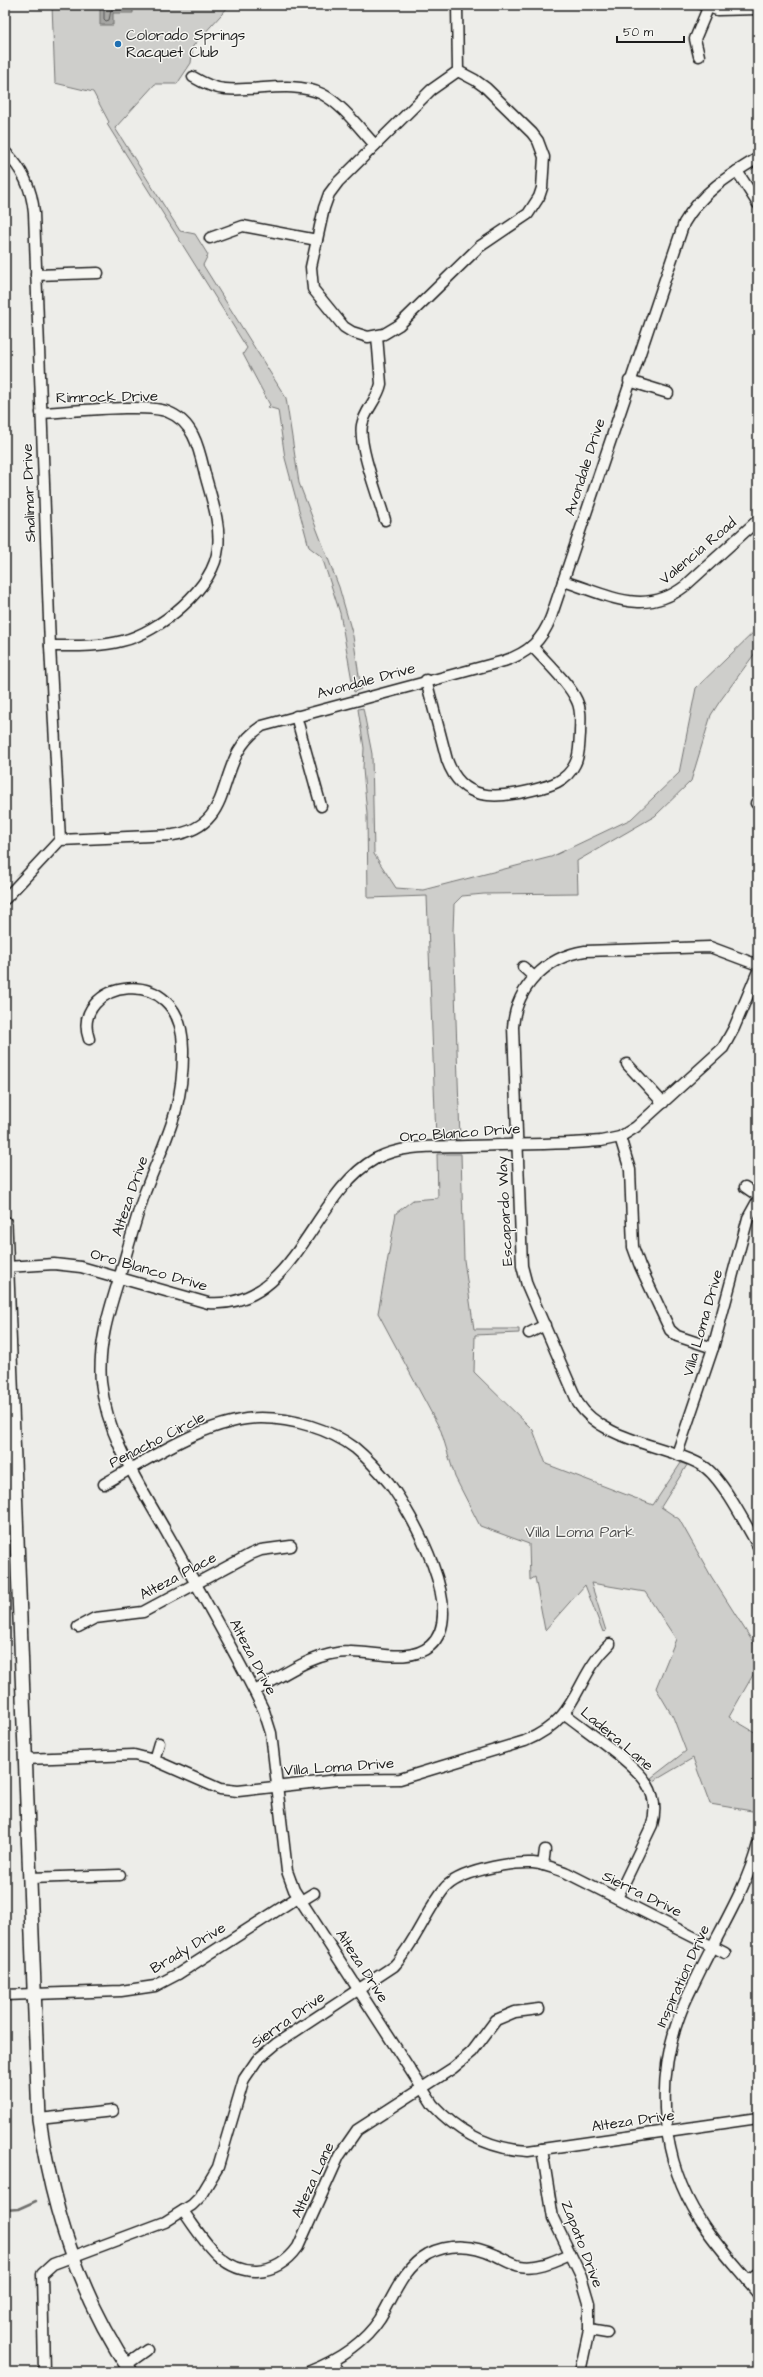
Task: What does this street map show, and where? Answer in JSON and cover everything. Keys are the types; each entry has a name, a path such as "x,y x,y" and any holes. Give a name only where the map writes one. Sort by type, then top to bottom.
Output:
{"main road":[{"path":"5,1223 39,2119 50,2183 73,2257 97,2312 129,2369"}],"street":[{"path":"457,5 458,71"},
{"path":"699,56 695,39 706,6 717,10 758,10"},
{"path":"458,71 486,88 525,125 538,141 544,158 544,177 541,193 534,206 524,218 479,247 392,331 377,336 360,335 348,329 313,289 310,274 316,240 329,194 375,145 431,90 458,71"},
{"path":"193,77 206,84 225,89 298,88 316,92 338,107 375,145"},
{"name":"Shalimar Drive","path":"5,152 23,173 33,199 50,646 60,840"},
{"name":"Avondale Drive","path":"60,840 173,835 193,831 215,812 220,801 234,756 246,738 262,726 426,680 504,661 524,653 532,646 546,631 684,223 705,194 758,158"},
{"path":"737,171 758,204"},
{"path":"210,238 243,226 316,240"},
{"path":"36,275 98,273"},
{"path":"377,336 381,384 380,390 365,417 361,432 385,520"},
{"path":"630,381 668,393"},
{"name":"Rimrock Drive","path":"41,413 146,408 166,411 179,418 189,428 199,449 219,536 216,559 207,580 189,599 149,629 137,636 113,643 50,646"},
{"name":"Valencia Road","path":"563,581 635,603 657,602 675,593 758,520"},
{"path":"426,680 451,772 461,784 478,793 498,797 548,786 563,779 575,764 578,756 581,717 574,694 532,646"},
{"path":"296,716 321,806"},
{"path":"5,899 60,840"},
{"name":"Escapardo Way","path":"758,965 710,947 585,951 560,958 534,977 521,997 514,1015 516,1144 522,1266 527,1285 578,1403 589,1418 605,1428 697,1462 712,1473 755,1534 758,1546"},
{"path":"523,967 534,977"},
{"name":"Oro Blanco Drive","path":"7,1267 66,1265 119,1276 208,1303 218,1304 244,1299 273,1280 344,1186 353,1176 375,1159 407,1149 588,1142 620,1137 636,1127 723,1048 734,1028 758,971"},
{"name":"Alteza Drive","path":"89,1039 85,1027 90,1012 95,1004 110,992 128,988 149,991 167,1001 178,1017 183,1037 183,1074 176,1114 142,1201 119,1276 104,1333 100,1368 105,1407 114,1434 131,1469 255,1691 268,1723 287,1870 289,1881 300,1899 422,2086 444,2117 474,2138 504,2148 542,2149 758,2118"},
{"path":"627,1064 663,1103"},
{"path":"620,1137 629,1164 632,1237 640,1266 670,1330 677,1336 713,1348"},
{"path":"745,1187 758,1196"},
{"name":"Villa Loma Drive","path":"677,1454 713,1348 748,1218 758,1200"},
{"path":"529,1333 545,1325"},
{"name":"Penacho Circle","path":"104,1484 199,1433 223,1424 248,1419 286,1420 329,1434 354,1447 388,1482 418,1532 432,1564 442,1602 443,1622 436,1638 430,1646 413,1654 349,1652 320,1656 255,1691"},
{"name":"Alteza Place","path":"78,1627 95,1618 143,1612 261,1550 291,1546"},
{"name":"Villa Loma Drive","path":"25,1759 122,1754 154,1760 211,1786 227,1791 337,1780 410,1777 535,1737 544,1732 565,1714 596,1658 610,1644"},
{"name":"Ladera Lane","path":"565,1714 637,1771 647,1783 654,1799 654,1816 652,1825 617,1898"},
{"path":"154,1760 159,1743"},
{"name":"Inspiration Drive","path":"758,1844 747,1875 679,2016 670,2047 664,2097 667,2131 676,2168 690,2202 712,2237 758,2293"},
{"path":"543,1865 546,1850"},
{"name":"Sierra Drive","path":"44,2372 42,2274 53,2264 165,2222 183,2211 200,2197 218,2167 244,2079 256,2060 276,2044 385,1974 403,1956 439,1896 452,1882 495,1867 519,1864 543,1865 568,1873 713,1945 725,1953"},
{"path":"30,1878 120,1875"},
{"name":"Brady Drive","path":"5,1995 120,1991 155,1986 178,1974 300,1899 314,1893"},
{"name":"Alteza Lane","path":"183,2211 216,2255 234,2268 246,2271 260,2271 281,2264 290,2257 298,2247 334,2167 348,2141 365,2124 463,2060 472,2052 496,2020 515,2012 539,2009"},
{"path":"39,2119 113,2111"},
{"name":"Zapato Drive","path":"542,2149 551,2209 557,2228 587,2293 590,2311 580,2372"},
{"path":"308,2372 333,2361 352,2348 370,2331 406,2273 429,2253 450,2247 473,2247 510,2263 530,2266 539,2266 570,2254"},
{"path":"748,2281 758,2274"},
{"path":"588,2330 607,2333"},
{"path":"129,2369 148,2350"},
{"path":"333,2361 339,2372"}],"green space":[{"name":"Colorado Springs Racquet Club","path":"52,5 230,5 193,46 191,63 177,84 155,84 115,128 180,231 195,234 208,255 203,265 286,398 299,483 339,587 353,636 361,689 354,692 340,613 322,557 309,547 285,458 278,410 268,407 270,405 243,354 247,348 107,124 109,122 93,92 55,83"},
{"path":"758,628 758,649 711,715 691,781 655,816 577,861 578,893 484,894 462,896 454,904 453,931 460,1139 436,1139 427,896 368,898 367,814 363,769 364,748 358,709 363,708 372,754 374,854 396,888 423,890 551,857 631,819 679,773 696,688"},
{"name":"Villa Loma Park","path":"437,1154 461,1154 464,1260 474,1329 519,1329 519,1333 475,1335 474,1372 533,1430 546,1464 653,1505 681,1463 687,1465 661,1507 679,1519 711,1576 758,1650 758,1666 729,1717 758,1734 758,1812 710,1804 693,1758 654,1781 651,1778 686,1751 673,1717 656,1688 676,1639 645,1592 591,1583 606,1631 603,1632 585,1585 545,1630 535,1577 530,1580 529,1544 480,1526 455,1477 441,1431 378,1313 396,1213 413,1200 438,1198"}],"water":[{"path":"100,5 133,5 133,13 113,13 113,25 100,25"}],"waterway":[{"path":"5,2210 18,2209 36,2201"}],"place":[{"name":"Colorado Springs Racquet Club","path":"118,44"}]}
